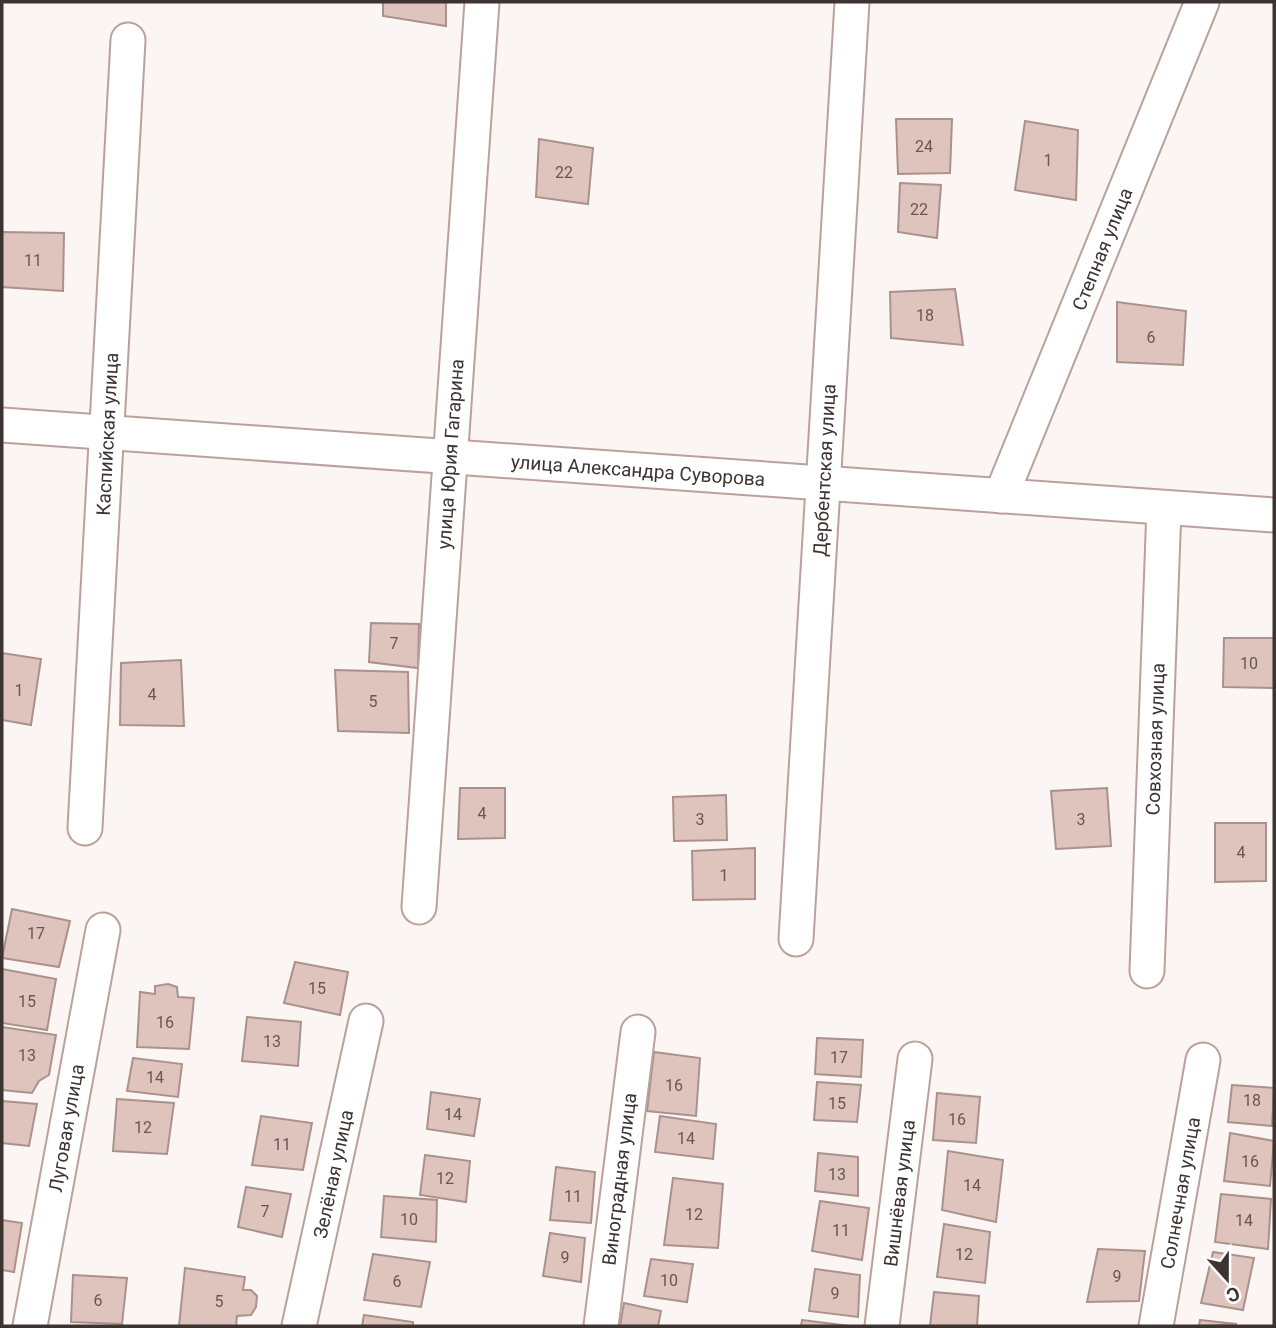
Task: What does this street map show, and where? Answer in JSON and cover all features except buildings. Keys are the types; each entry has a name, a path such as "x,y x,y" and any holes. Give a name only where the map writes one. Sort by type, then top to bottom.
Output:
{"street":[{"name":"улица Юрия Гагарина","path":"419,906 482,2"},
{"name":"Дербентская улица","path":"796,939 852,2"},
{"name":"Степная улица","path":"1001,496 1202,2"},
{"name":"Каспийская улица","path":"85,828 128,40"},
{"name":"улица Александра Суворова","path":"2,425 1274,516"},
{"name":"Совхозная улица","path":"1147,971 1164,508"},
{"name":"Луговая улица","path":"30,1326 103,930"},
{"name":"Зелёная улица","path":"299,1326 366,1021"},
{"name":"Виноградная улица","path":"601,1326 638,1031"},
{"name":"Вишнёвая улица","path":"882,1326 915,1059"},
{"name":"Солнечная улица","path":"1156,1326 1203,1060"}]}
